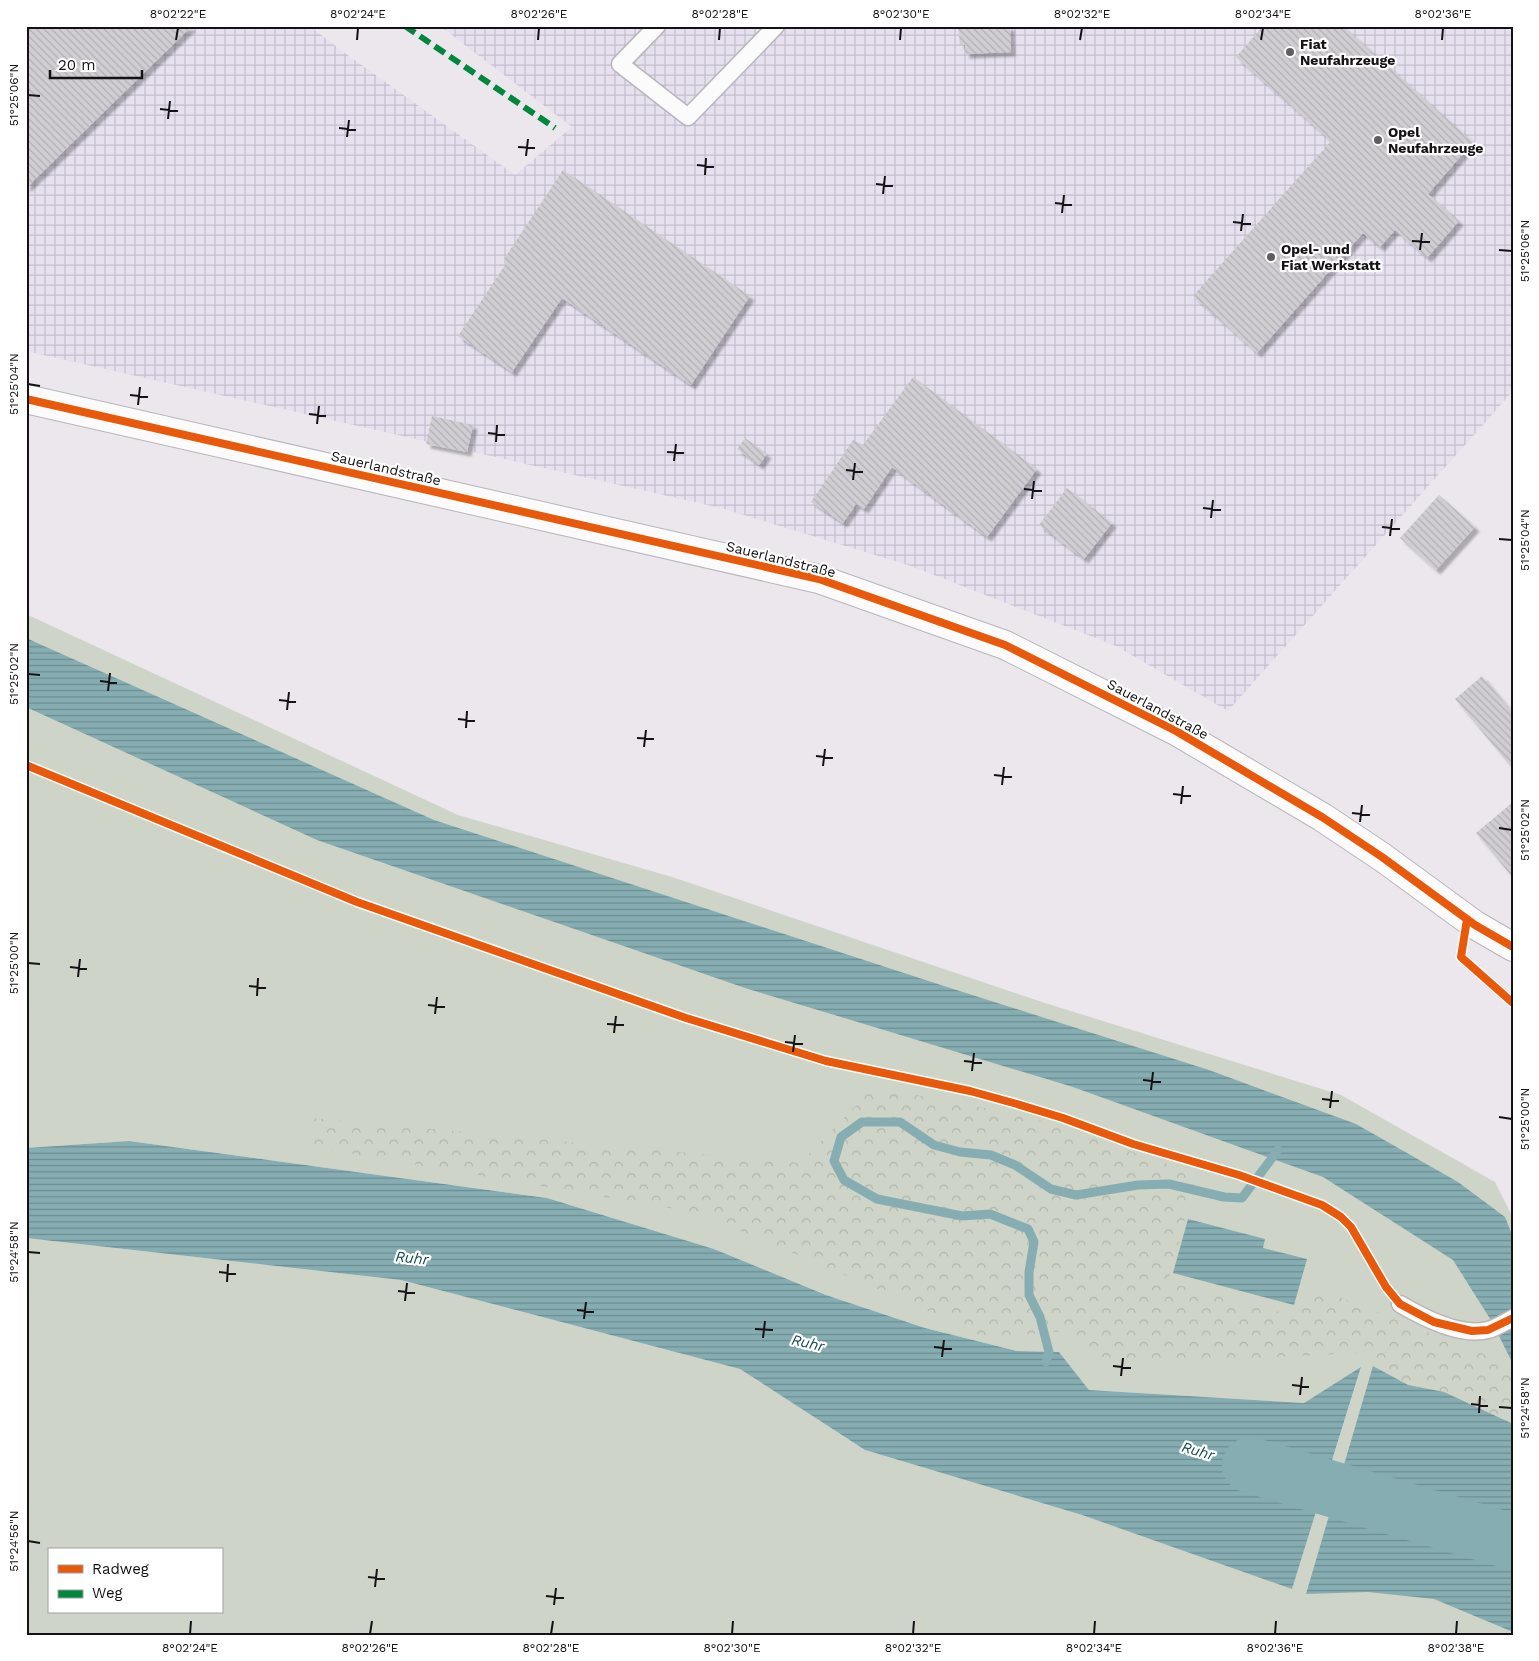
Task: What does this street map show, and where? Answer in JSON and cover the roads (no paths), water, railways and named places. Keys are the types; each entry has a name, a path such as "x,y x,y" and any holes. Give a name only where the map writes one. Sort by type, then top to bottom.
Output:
{"street":[{"name":"Sauerlandstraße","path":"26,399 819,579 1005,645 1176,731 1322,817 1382,857 1475,925 1513,947"}],"lane":[{"path":"657,26 620,64 688,117 776,26"},
{"path":"1400,1304 1434,1322 1472,1331 1488,1330 1513,1318"}],"water":[{"path":"26,638 434,820 1209,1070 1356,1124 1458,1182 1505,1217 1513,1237 1513,1316 1494,1325 1453,1260 1323,1177 1073,1087 745,988 317,840 26,707"},
{"path":"129,1141 547,1198 714,1249 826,1295 925,1328 1017,1351 1059,1352 1089,1390 1304,1403 1361,1367 1292,1589 1082,1515 865,1450 740,1369 401,1280 26,1238 26,1148"},
{"path":"1188,1219 1265,1239 1263,1248 1307,1259 1294,1305 1173,1273"},
{"path":"1513,1320 1513,1364 1495,1328"},
{"path":"1373,1366 1408,1385 1444,1392 1513,1424 1513,1632 1434,1599 1368,1592 1306,1594"}],"waterway":[{"path":"1046,1362 1049,1352 1040,1317 1029,1295 1029,1272 1034,1242 1028,1229 990,1214 962,1216 877,1199 844,1180 834,1161 841,1137 862,1122 900,1122 934,1145 960,1152 991,1155 1015,1165 1051,1189 1076,1195 1138,1185 1169,1184 1224,1197 1242,1198 1278,1150"},
{"name":"Ruhr","path":"1250,1465 1513,1542"}],"place":[{"name":"Fiat Neufahrzeuge","path":"1290,52"},
{"name":"Opel Neufahrzeuge","path":"1378,140"},
{"name":"Opel- und Fiat Werkstatt","path":"1271,257"}]}
